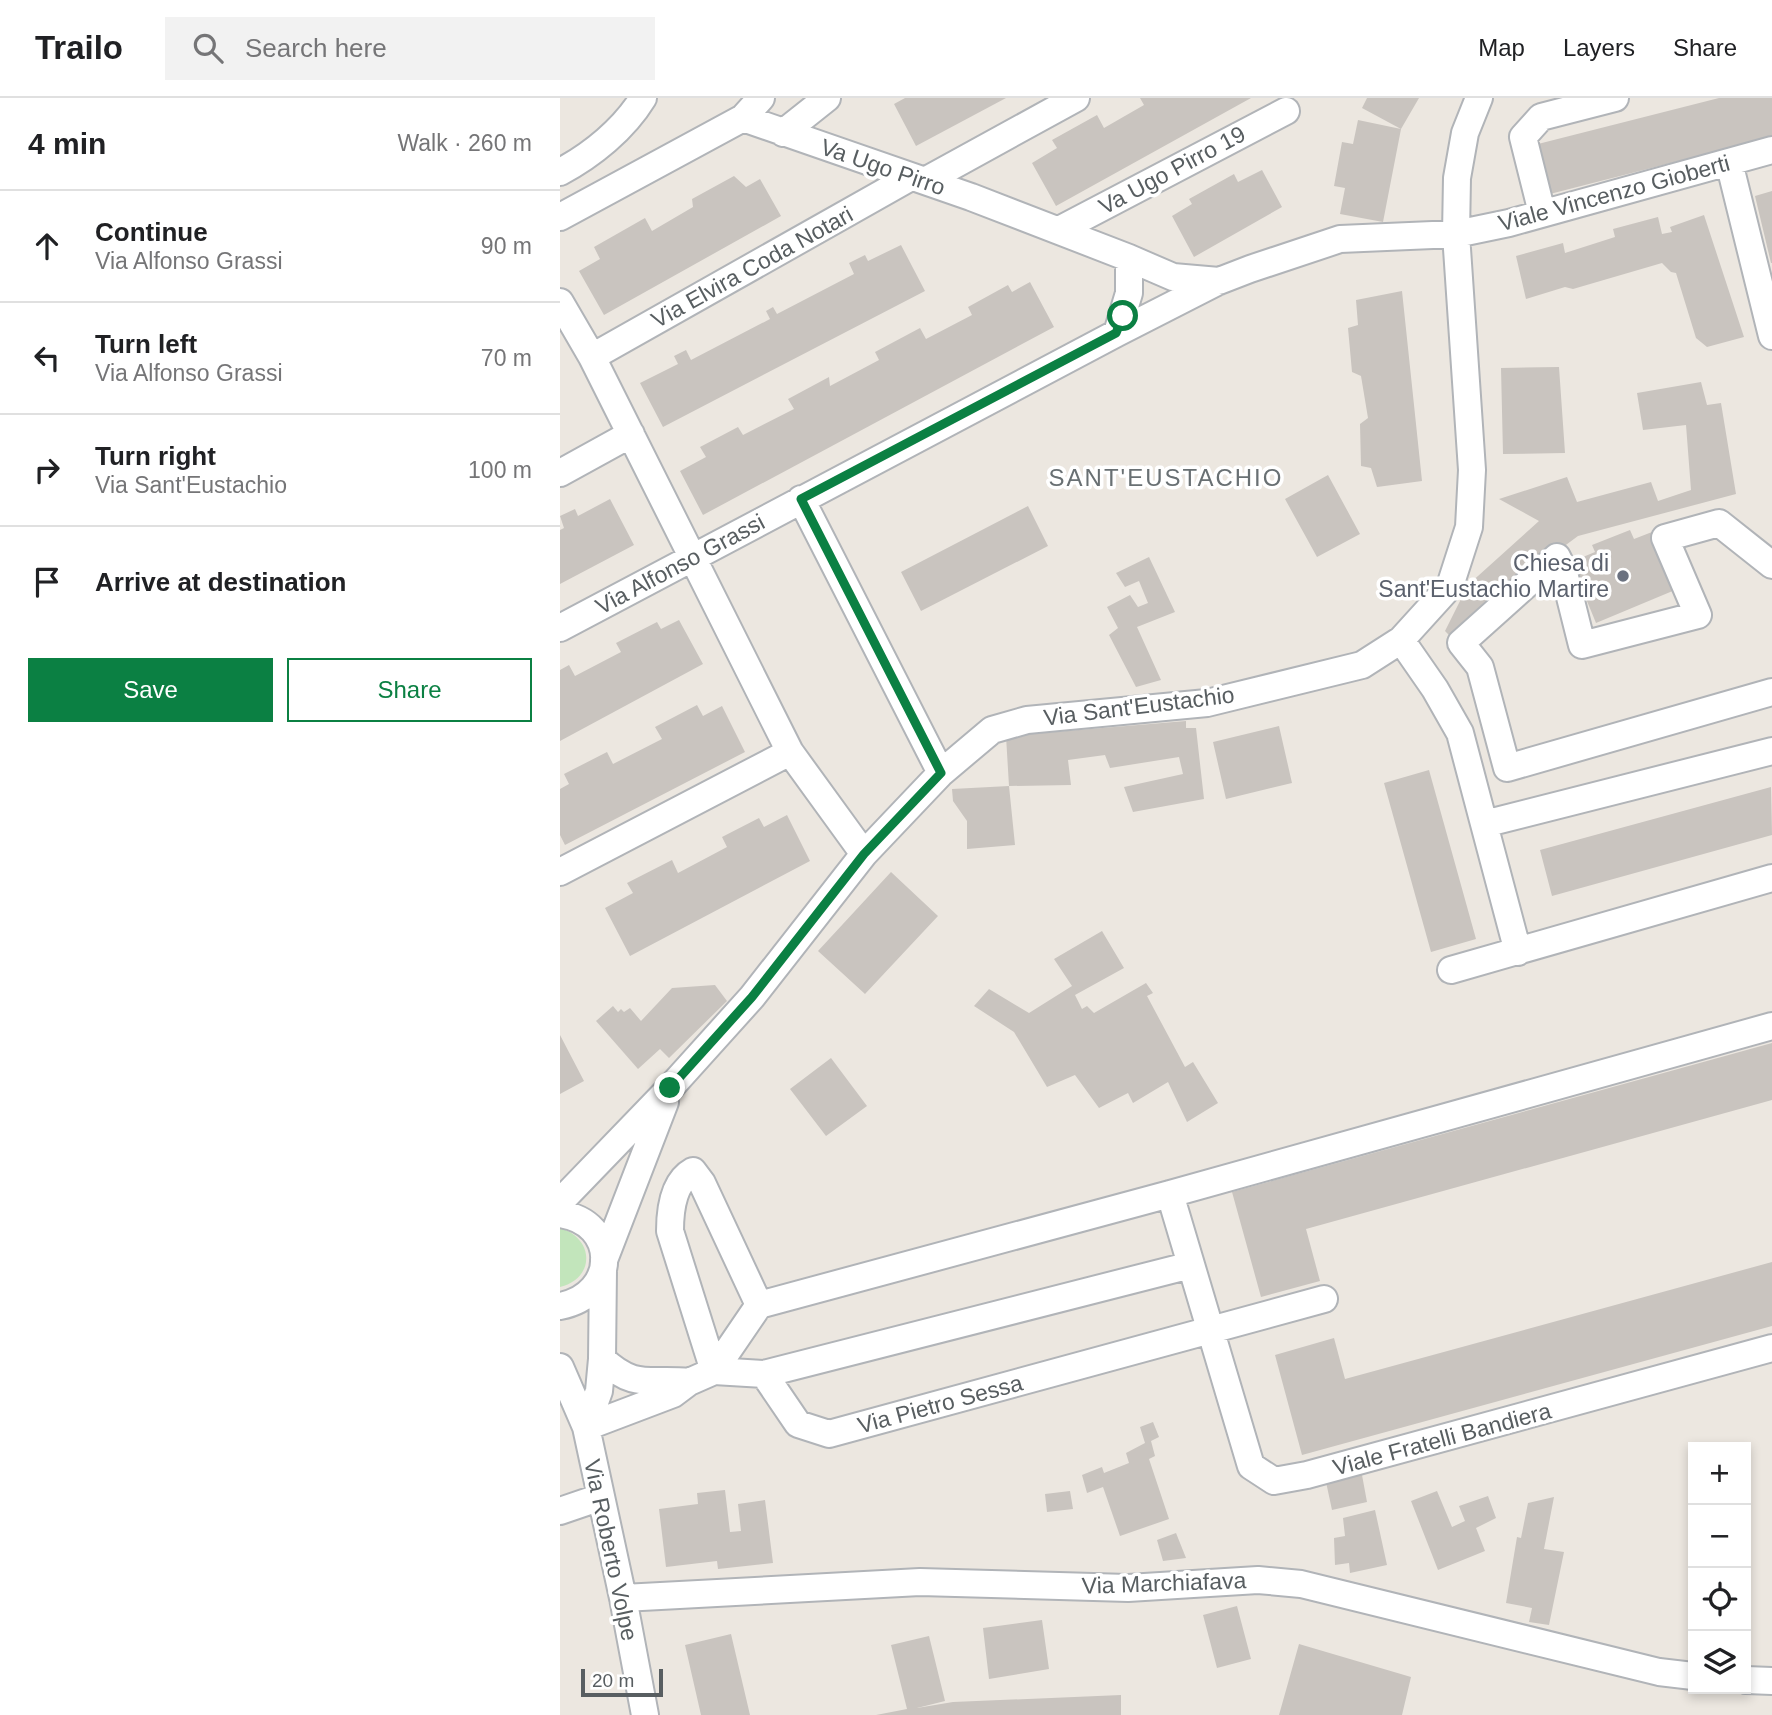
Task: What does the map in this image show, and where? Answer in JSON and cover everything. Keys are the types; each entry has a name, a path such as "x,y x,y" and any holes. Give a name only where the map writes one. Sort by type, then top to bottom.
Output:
{"street":[{"path":"560,172 603,143 636,110 643,98"},
{"path":"560,217 743,118 761,98"},
{"path":"783,133 827,98"},
{"name":"Via Elvira Coda Notari","path":"592,357 918,179 1076,98"},
{"name":"Via Sant'Eustachio","path":"560,1202 670,1088 752,997 864,854 941,773 992,730 1027,720 1207,703 1362,665 1401,640 1450,586 1469,527 1472,470 1456,233 1457,178 1465,132 1479,98"},
{"path":"1542,213 1523,137 1541,117 1615,98"},
{"name":"Va Ugo Pirro 19","path":"1059,230 1286,111"},
{"name":"Va Ugo Pirro","path":"743,118 1059,230 1173,277 1219,281"},
{"name":"Viale Vincenzo Gioberti","path":"1456,233 1542,213 1772,150"},
{"path":"1729,162 1772,336"},
{"name":"Via Alfonso Grassi","path":"560,628 1219,281 1340,239 1456,233"},
{"path":"1116,333 1129,293 1129,258"},
{"path":"560,302 592,357 790,752 864,854"},
{"path":"560,472 631,434"},
{"path":"801,499 941,773"},
{"path":"1772,565 1719,523 1664,538 1698,615 1582,645 1563,569 1557,557 1461,643 1480,667 1507,768 1772,692"},
{"path":"1401,640 1460,733 1518,952"},
{"path":"1484,824 1772,751"},
{"path":"560,872 790,752"},
{"path":"1451,970 1772,878"},
{"path":"714,1371 759,1306 1772,1026"},
{"name":"Via Sant'Eustachio","path":"604,1265 670,1088"},
{"path":"714,1371 670,1231 670,1210 677,1189 684,1176 693,1171 702,1183 759,1306"},
{"name":"Viale Fratelli Bandiera","path":"1170,1194 1251,1466 1274,1481 1307,1475 1772,1348"},
{"path":"560,1214 571,1215 591,1228 598,1237 604,1265 598,1284 588,1296 575,1303 560,1306"},
{"name":"Via Roberto Volpe","path":"586,1427 599,1391 604,1265"},
{"path":"586,1427 673,1394 689,1382 714,1371 764,1374 1191,1265"},
{"name":"Via Pietro Sessa","path":"764,1374 798,1424 829,1434 1324,1299"},
{"path":"602,1359 615,1371 638,1381 689,1382"},
{"name":"Via Roberto Volpe","path":"560,1367 586,1427 645,1715"},
{"path":"560,1511 601,1497"},
{"name":"Via Marchiafava","path":"623,1598 920,1582 1128,1588 1258,1580 1301,1584 1659,1672 1688,1675"},
{"path":"1751,1680 1772,1681"}],"green space":[{"path":"560,1228 579,1240 586,1258 580,1275 560,1287"}],"building":[{"path":"905,98 1006,98 916,146 894,104"},
{"path":"1140,98 1251,98 1056,206 1032,163 1057,148 1052,140 1097,115 1104,128 1144,105"},
{"path":"1367,98 1419,98 1401,129 1362,108"},
{"path":"1719,98 1772,98 1772,137 1546,195 1534,145"},
{"path":"1358,120 1401,129 1383,222 1340,214 1345,188 1334,186 1342,142 1353,144"},
{"path":"1262,170 1282,207 1194,257 1172,216 1192,204 1189,199 1234,174 1238,182"},
{"path":"734,176 746,187 760,179 781,216 604,315 579,271 600,259 594,247 645,218 652,231 693,207 692,199"},
{"path":"1772,191 1772,263 1771,263 1755,196"},
{"path":"1704,215 1744,337 1707,347 1696,338 1676,273 1662,263 1573,289 1565,287 1526,299 1516,256 1563,243 1565,253 1615,237 1613,229 1658,217 1662,234 1672,232 1670,227"},
{"path":"901,245 925,291 663,427 640,383 678,364 674,356 686,350 691,360 770,319 766,311 773,307 777,314 854,274 849,263 865,255 868,261"},
{"path":"1030,282 1054,327 703,515 680,471 706,457 700,447 738,427 743,435 794,409 788,399 829,377 830,386 879,360 875,352 920,328 926,339 972,315 968,307 1008,285 1012,292"},
{"path":"1402,291 1422,481 1377,487 1371,468 1361,466 1360,424 1368,418 1361,376 1352,372 1348,328 1358,325 1356,300"},
{"path":"1559,367 1565,453 1503,454 1501,368"},
{"path":"1701,382 1707,405 1721,403 1736,494 1578,536 1512,585 1455,641 1445,631 1468,585 1539,521 1499,499 1567,477 1577,502 1651,482 1658,501 1691,490 1686,425 1643,430 1637,393"},
{"path":"1328,475 1360,534 1317,557 1285,499"},
{"path":"610,499 634,545 560,584 560,530 564,528 560,516 575,509 578,516"},
{"path":"1028,506 1048,546 921,611 901,572"},
{"name":"Chiesa di Sant'Eustachio Martire","path":"1630,530 1634,539 1652,532 1675,590 1596,623 1571,562 1595,552 1592,545"},
{"path":"1149,557 1175,612 1137,627 1161,680 1136,687 1109,635 1118,628 1107,607 1130,595 1138,607 1148,603 1139,581 1125,587 1116,573"},
{"path":"679,620 703,664 560,741 560,670 569,665 575,676 621,652 616,643 657,622 661,629"},
{"path":"697,705 703,716 722,706 745,752 565,845 560,835 560,789 569,784 564,774 607,752 613,764 662,739 655,727"},
{"path":"1186,721 1186,728 1196,728 1204,799 1133,812 1124,787 1183,774 1179,757 1110,768 1105,755 1068,760 1071,785 1009,786 1006,736"},
{"path":"1279,726 1292,783 1226,799 1213,742"},
{"path":"1429,770 1476,939 1431,952 1384,783"},
{"path":"1009,786 1015,845 967,849 967,821 953,801 952,789"},
{"path":"1771,787 1772,835 1552,896 1540,850"},
{"path":"787,815 810,861 630,956 605,908 633,893 627,883 672,860 678,873 727,847 722,837 759,818 764,827"},
{"path":"891,872 938,916 865,994 818,951"},
{"path":"1102,931 1124,968 1075,995 1082,1009 1087,1006 1094,1013 1146,983 1153,993 1147,996 1185,1067 1193,1062 1218,1103 1187,1122 1168,1082 1133,1103 1128,1093 1099,1108 1075,1075 1047,1087 1014,1032 974,1006 989,989 1029,1013 1072,986 1054,959"},
{"path":"715,985 727,1001 669,1058 660,1049 638,1069 596,1021 613,1006 618,1012 630,1008 641,1021 672,988"},
{"path":"560,1035 584,1081 560,1094"},
{"path":"1772,1043 1772,1100 1306,1229 1320,1281 1261,1297 1232,1192"},
{"path":"831,1058 867,1106 826,1136 790,1089"},
{"path":"1772,1262 1772,1326 1302,1455 1275,1355 1334,1338 1345,1379"},
{"path":"1153,1422 1159,1437 1151,1441 1155,1456 1149,1459 1169,1519 1120,1536 1103,1487 1087,1493 1082,1475 1102,1467 1104,1473 1129,1463 1126,1453 1145,1443 1140,1427"},
{"path":"1362,1475 1367,1502 1332,1510 1326,1482"},
{"path":"725,1490 730,1532 741,1531 738,1504 765,1500 773,1563 718,1569 717,1561 666,1567 659,1509 698,1504 697,1493"},
{"path":"1070,1491 1073,1509 1047,1512 1045,1494"},
{"path":"1437,1491 1452,1527 1465,1521 1459,1506 1488,1496 1496,1518 1476,1528 1485,1551 1438,1570 1411,1501"},
{"path":"1554,1497 1544,1549 1564,1552 1549,1625 1529,1622 1532,1608 1506,1603 1517,1537 1521,1538 1528,1503"},
{"path":"1375,1510 1387,1565 1350,1573 1349,1563 1335,1565 1334,1538 1345,1536 1343,1518"},
{"path":"1176,1533 1186,1558 1163,1561 1157,1540"},
{"path":"1237,1606 1251,1659 1217,1668 1203,1615"},
{"path":"1042,1620 1049,1669 989,1679 983,1628"},
{"path":"731,1634 750,1715 701,1715 685,1645"},
{"path":"929,1636 945,1701 917,1708 953,1702 1121,1695 1121,1715 876,1715 907,1709 891,1645"},
{"path":"1299,1644 1411,1677 1402,1715 1279,1715"}],"place":[{"name":"Chiesa di Sant'Eustachio Martire","path":"1623,576"}],"district":[{"name":"SANT'EUSTACHIO","path":"1166,477"}],"route":[{"path":"670,1088 752,997 864,854 941,773 801,499 1116,333 1123,316"}]}
